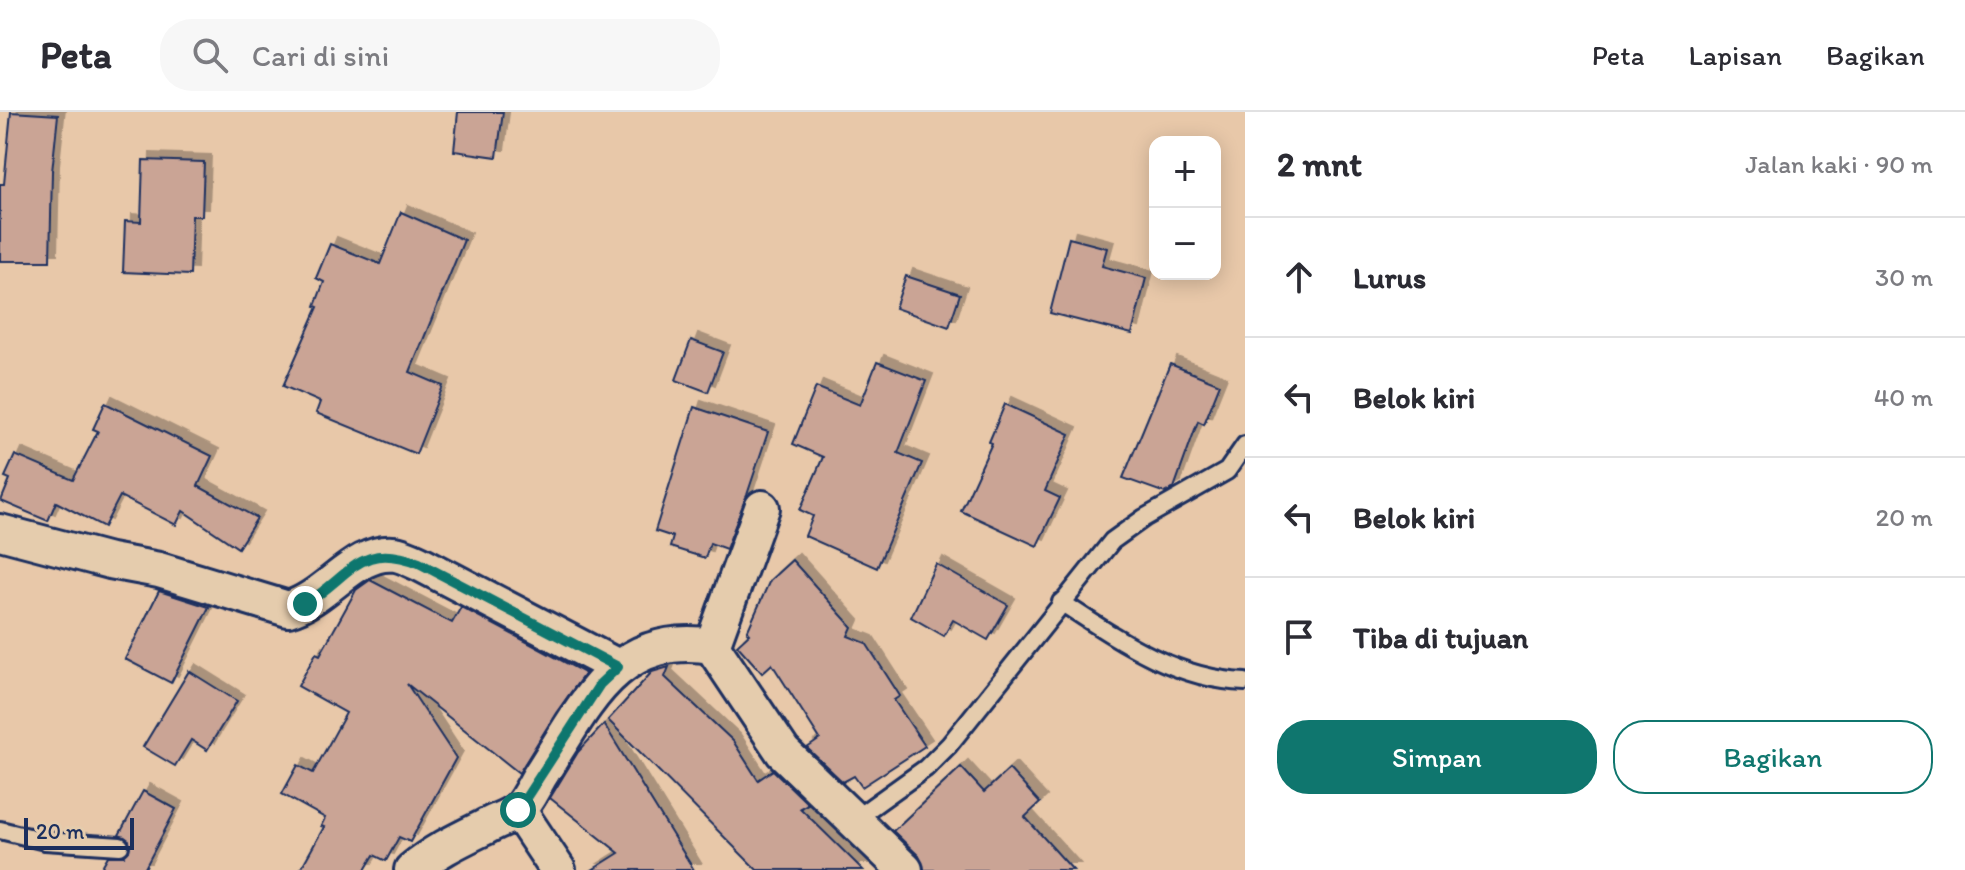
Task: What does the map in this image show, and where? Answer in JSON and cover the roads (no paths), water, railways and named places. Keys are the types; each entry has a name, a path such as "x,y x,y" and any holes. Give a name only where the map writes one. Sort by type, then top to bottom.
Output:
{"street":[{"path":"712,646 762,508"},
{"path":"0,532 110,561 159,570 288,609 322,594 356,563 378,554 397,554 618,667"},
{"path":"412,870 430,855 518,810 600,684 618,667 642,653 667,645 697,644 712,646 783,752 905,870"},
{"path":"518,810 558,870"}],"lane":[{"path":"852,821 926,768 949,745 1112,541 1144,518 1227,471 1245,445"},
{"path":"1061,602 1144,655 1179,670 1225,681 1245,682"},
{"path":"0,830 45,841 120,846"}]}
